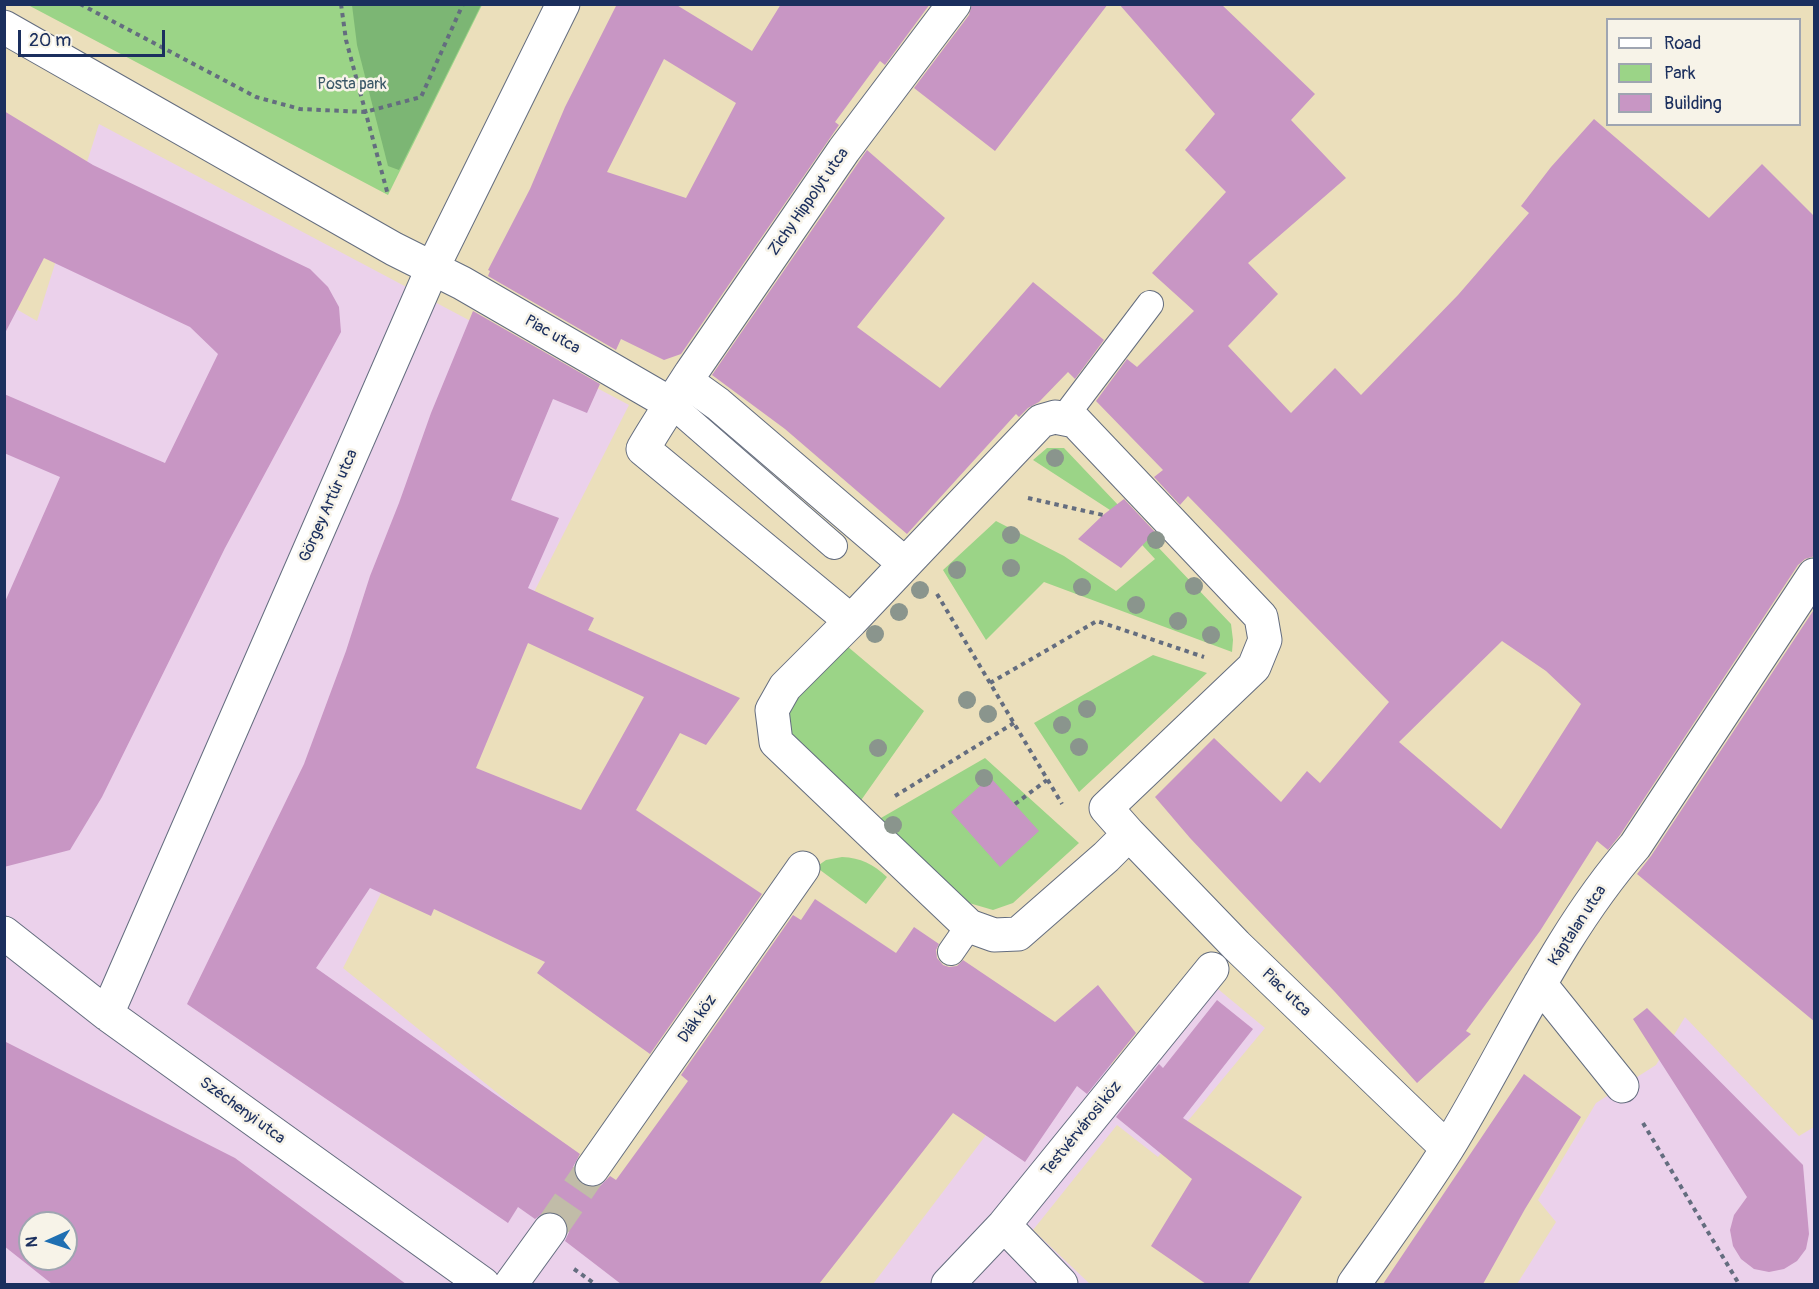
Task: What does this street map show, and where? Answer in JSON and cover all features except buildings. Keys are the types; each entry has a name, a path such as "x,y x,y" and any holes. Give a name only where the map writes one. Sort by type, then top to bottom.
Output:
{"street":[{"name":"Görgey Artúr utca","path":"107,1014 433,267 563,4"},
{"name":"Zichy Hippolyt utca","path":"851,621 643,449 678,392 844,150 954,4"},
{"path":"4,27 394,249 433,267"},
{"name":"Piac utca","path":"433,267 678,392 718,404 909,559"},
{"path":"1129,834 1018,934 960,939 858,820 776,742 771,710 785,687 1041,421 1055,417 1075,421 1261,617 1265,640 1254,667 1246,675"},
{"name":"Káptalan utca","path":"1354,1284 1447,1148 1540,984 1614,870 1635,846 1815,575"},
{"name":"Piac utca","path":"1246,675 1106,808 1236,945 1447,1148"},
{"name":"Diák köz","path":"592,1169 803,868"},
{"name":"Széchenyi utca","path":"4,933 107,1014 483,1284"},
{"name":"Testvérvárosi köz","path":"948,1284 1004,1225 1212,969"},
{"path":"1540,984 1622,1086"},
{"path":"1004,1225 1061,1284"},
{"path":"511,1284 550,1230"}],"lane":[{"path":"1063,419 1150,304"},
{"path":"678,392 834,546"}],"path":[{"path":"80,4 256,97 300,109 365,112 421,97 463,4"},
{"path":"341,4 346,40 388,195 394,249"},
{"path":"1026,497 1103,514"},
{"path":"909,559 990,683 1063,806"},
{"path":"990,683 1096,621 1228,665 1246,675"},
{"path":"858,820 1014,723"},
{"path":"1015,804 1047,780"},
{"path":"1622,1086 1739,1284"}],"shaded area":[{"path":"99,124 629,405 343,968 733,1284 5,1284 4,302 37,321"},
{"path":"1195,970 1265,1028 1158,1157 1117,1125 1033,1230 1090,1284 873,1284 1068,1027 1114,1067"},
{"path":"1685,1017 1799,1136 1814,1127 1814,1284 1517,1284 1556,1222 1538,1200 1596,1103 1656,1065"}],"green space":[{"name":"Posta park","path":"28,5 482,5 388,195"},
{"path":"352,5 481,5 399,170 388,166 357,45"},
{"path":"1047,448 1064,448 1231,624 1232,652 1044,582 986,640 943,570 996,521 1064,556 1116,591 1155,559 1110,510 1033,460"},
{"path":"841,641 924,711 857,806 788,740 783,714"},
{"path":"1153,655 1207,673 1079,792 1034,723"},
{"path":"985,758 1079,843 1013,903 993,910 969,903 874,822"},
{"path":"842,857 866,862 887,877 866,904 816,867 826,860"}],"tunnel":[{"path":"550,1230 592,1169"}]}
